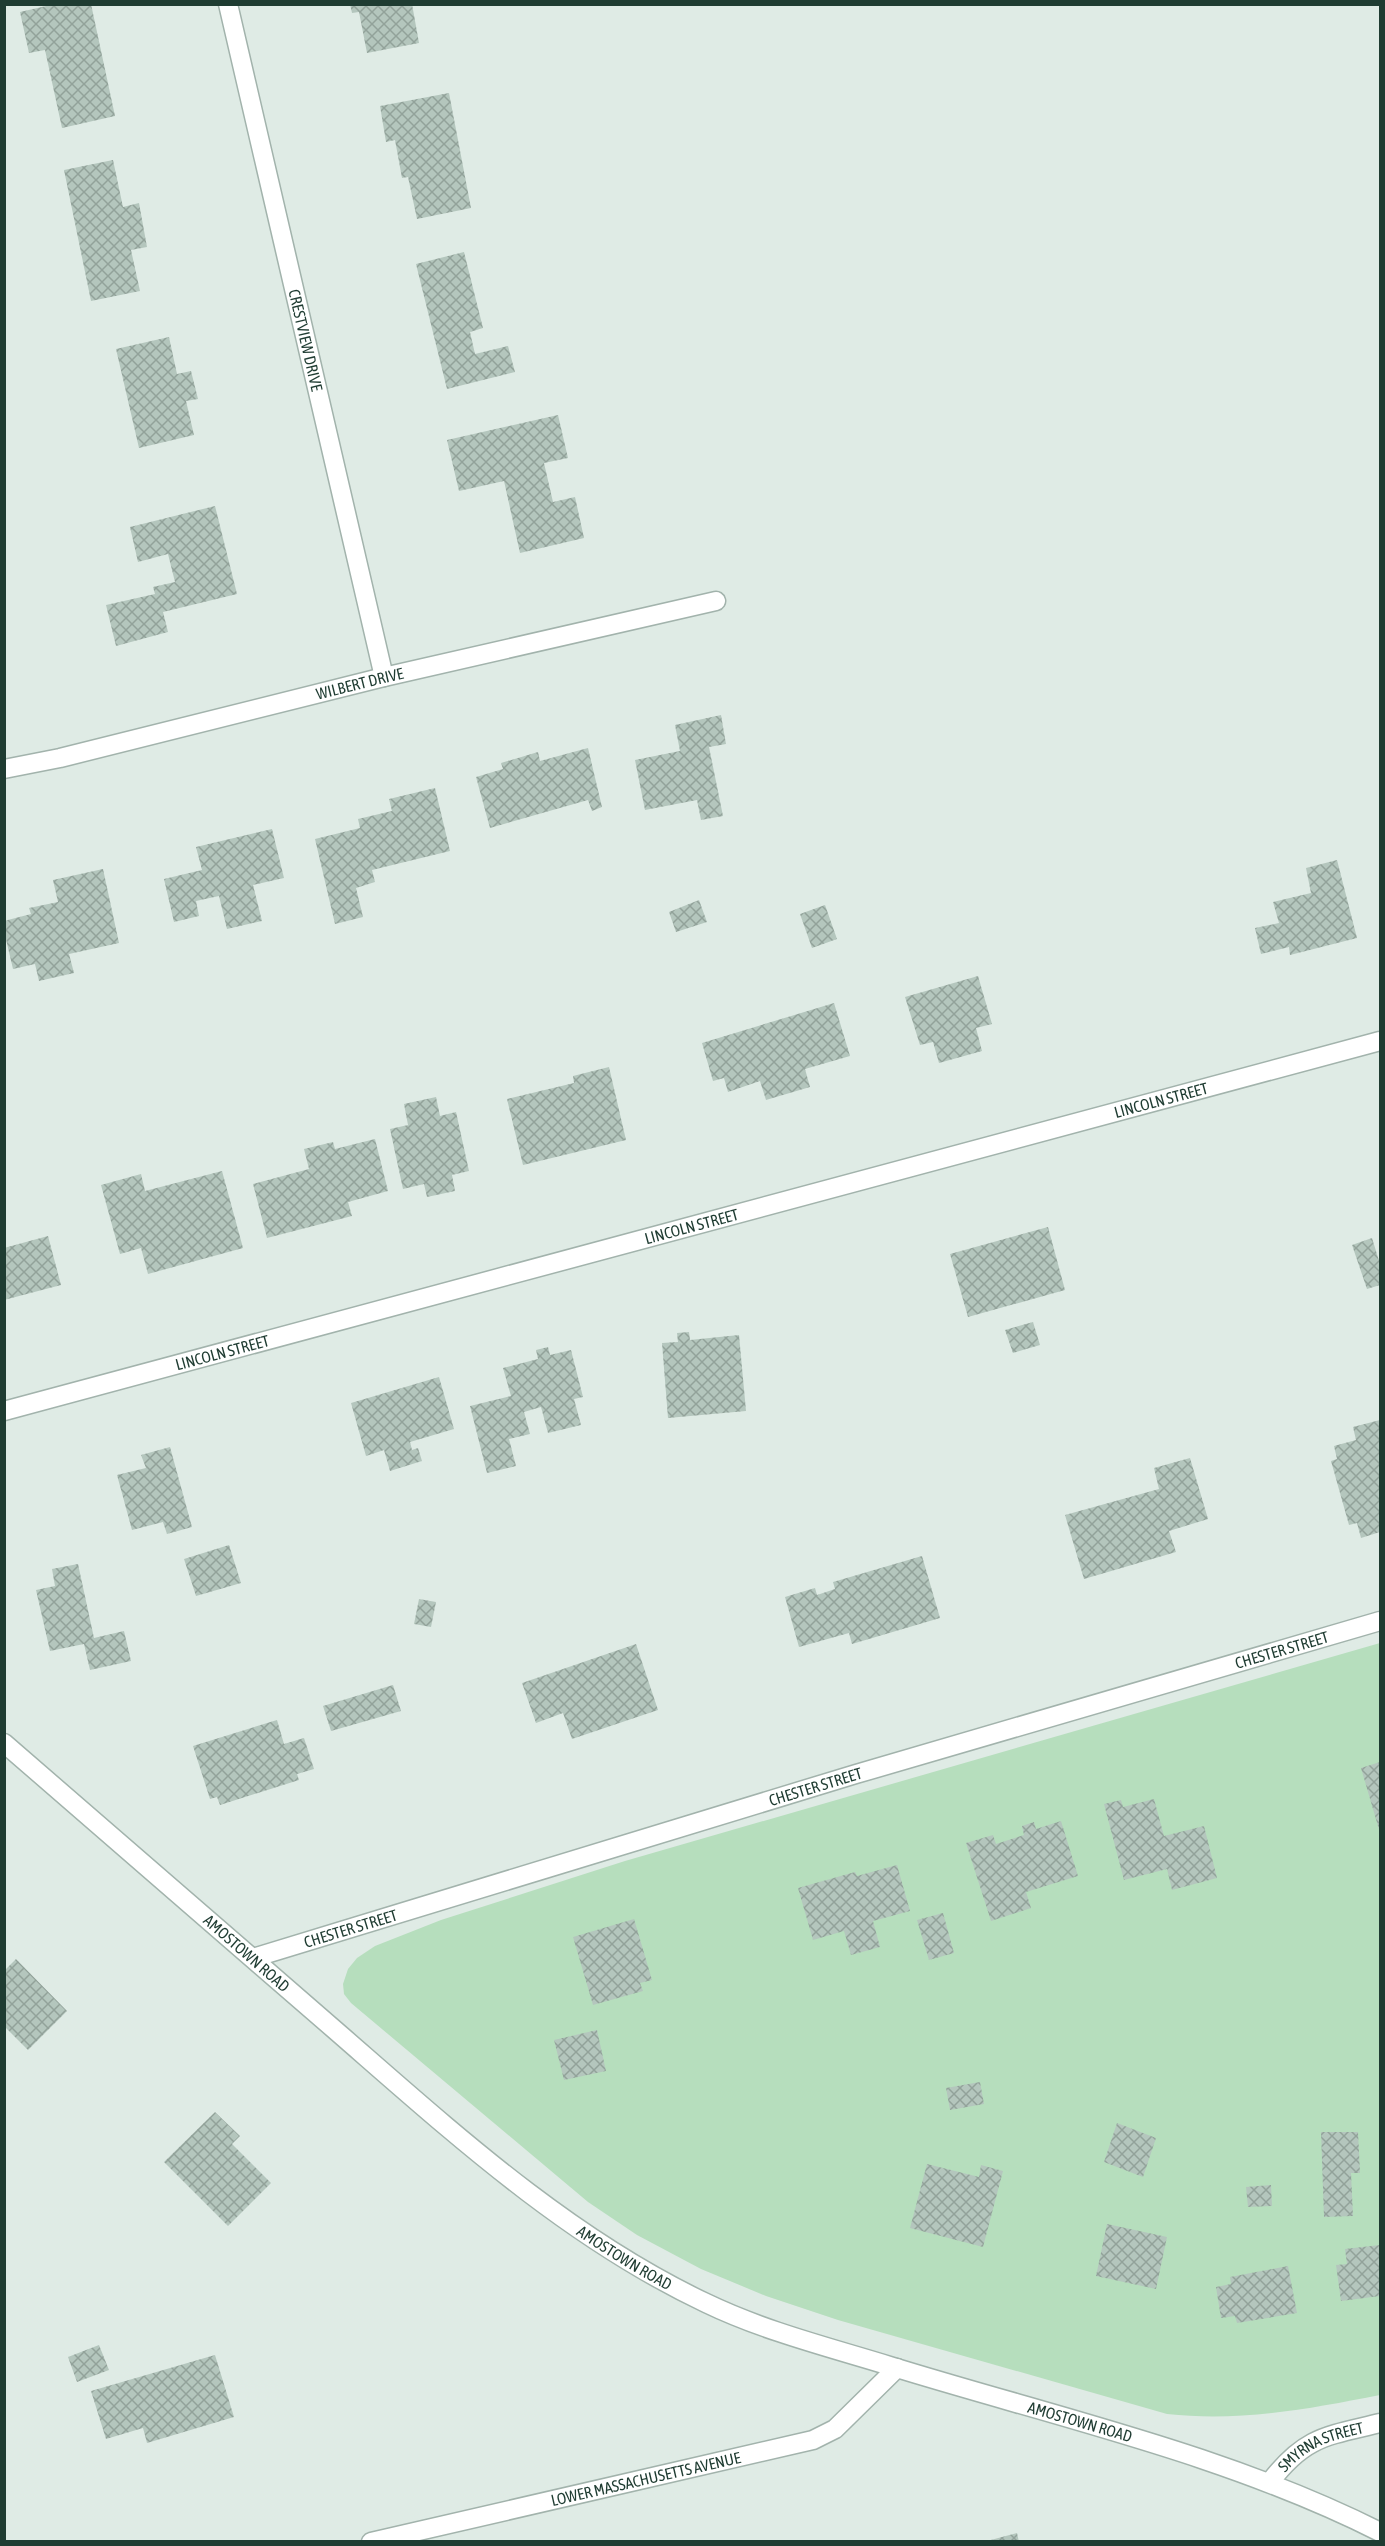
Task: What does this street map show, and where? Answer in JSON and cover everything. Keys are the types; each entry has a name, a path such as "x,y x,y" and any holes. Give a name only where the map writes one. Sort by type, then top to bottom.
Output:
{"street":[{"name":"CRESTVIEW DRIVE","path":"228,4 384,677"},
{"name":"WILBERT DRIVE","path":"4,769 60,758 384,677 716,602"},
{"name":"LINCOLN STREET","path":"4,1412 1380,1041"},
{"name":"CHESTER STREET","path":"253,1958 856,1774 1380,1621"},
{"name":"AMOSTOWN ROAD","path":"4,1743 453,2133 579,2230 627,2261 669,2285 754,2325 1160,2444 1270,2482 1380,2532"},
{"name":"LOWER MASSACHUSETTS AVENUE","path":"371,2541 813,2440 835,2429 897,2368"},
{"name":"SMYRNA STREET","path":"1270,2482 1295,2452 1312,2442 1380,2423"}],"green space":[{"path":"1380,1643 1380,2395 1274,2413 1221,2416 1167,2414 838,2320 766,2296 701,2269 637,2235 588,2202 351,2003 344,1994 343,1984 348,1969 357,1958 375,1946 441,1920 625,1861"}],"building":[{"path":"55,4 91,4 115,116 62,128 45,50 29,53 20,12"},
{"path":"350,4 412,4 419,43 367,53 359,12 352,13"},
{"path":"449,93 471,208 417,219 408,177 402,178 395,140 386,142 380,106"},
{"path":"113,160 123,207 139,203 147,247 131,250 140,291 91,301 64,170"},
{"path":"464,252 483,328 470,332 475,354 508,346 515,372 447,389 416,264"},
{"path":"169,337 177,374 191,371 198,399 186,401 194,435 139,448 116,349"},
{"path":"558,415 568,458 544,463 553,502 575,497 584,538 520,553 504,481 459,491 447,440"},
{"path":"215,506 237,594 163,612 168,632 116,646 106,605 155,594 153,587 175,582 168,554 138,562 130,527"},
{"path":"721,715 726,744 709,747 723,816 701,820 697,800 645,810 635,760 680,751 675,725"},
{"path":"588,748 602,807 592,811 588,800 490,828 476,777 503,769 501,763 538,752 540,761"},
{"path":"435,788 450,851 372,870 375,882 356,888 363,917 335,924 315,839 360,828 358,819 392,811 389,799"},
{"path":"272,829 284,878 253,885 262,921 227,929 219,896 196,901 199,916 174,922 164,879 202,870 196,847"},
{"path":"1337,860 1357,938 1290,955 1289,947 1261,954 1255,928 1279,923 1273,902 1311,893 1306,868"},
{"path":"103,869 119,943 69,954 74,973 39,981 35,964 13,969 4,931 4,921 31,914 29,908 58,902 53,880"},
{"path":"699,900 707,922 676,932 669,912"},
{"path":"825,905 837,939 812,948 800,914"},
{"path":"978,976 992,1024 976,1028 982,1051 939,1063 933,1042 920,1045 905,997"},
{"path":"834,1003 850,1056 805,1069 810,1087 766,1100 760,1081 728,1092 724,1078 713,1081 702,1043"},
{"path":"609,1067 626,1140 523,1165 507,1099 574,1083 573,1076"},
{"path":"436,1097 440,1116 456,1112 469,1171 452,1175 455,1191 427,1197 424,1184 403,1189 390,1129 408,1125 404,1104"},
{"path":"375,1139 388,1191 348,1202 352,1216 267,1238 253,1184 309,1169 304,1149 333,1142 335,1149"},
{"path":"222,1171 243,1248 148,1274 141,1248 120,1254 101,1185 141,1174 145,1191"},
{"path":"1048,1227 1065,1290 968,1317 950,1254"},
{"path":"48,1236 61,1285 4,1300 4,1248"},
{"path":"1372,1238 1380,1264 1380,1285 1367,1289 1352,1245"},
{"path":"1033,1322 1040,1345 1013,1353 1005,1330"},
{"path":"689,1332 690,1340 739,1335 746,1411 668,1418 662,1343 678,1342 677,1333"},
{"path":"548,1347 550,1355 571,1350 583,1397 574,1399 581,1425 548,1433 541,1407 524,1412 530,1434 509,1439 516,1466 487,1473 470,1406 511,1396 503,1368 538,1359 536,1350"},
{"path":"439,1377 454,1429 410,1442 412,1450 418,1448 422,1461 390,1471 384,1450 366,1456 351,1403"},
{"path":"1380,1420 1380,1532 1361,1538 1357,1523 1349,1525 1331,1461 1337,1459 1334,1446 1356,1440 1353,1427"},
{"path":"170,1447 192,1527 167,1534 163,1522 132,1530 117,1475 146,1468 141,1455"},
{"path":"1190,1458 1208,1519 1169,1531 1176,1552 1084,1579 1065,1515 1159,1489 1154,1468"},
{"path":"229,1545 241,1583 196,1596 184,1559"},
{"path":"922,1556 940,1618 852,1644 849,1633 799,1647 785,1597 815,1588 817,1595 835,1589 833,1582"},
{"path":"78,1564 94,1638 124,1631 131,1661 90,1670 84,1644 50,1651 36,1590 55,1586 52,1569"},
{"path":"419,1599 436,1602 431,1627 414,1624"},
{"path":"636,1644 658,1710 572,1739 563,1713 536,1723 522,1683"},
{"path":"393,1685 401,1711 331,1731 323,1706"},
{"path":"277,1720 284,1744 304,1738 314,1769 297,1774 299,1780 220,1805 217,1797 210,1799 193,1746"},
{"path":"1380,1762 1380,1833 1361,1768"},
{"path":"1154,1799 1164,1836 1204,1826 1217,1878 1172,1890 1167,1869 1124,1880 1104,1804 1121,1800 1123,1807"},
{"path":"1061,1821 1078,1876 1026,1892 1031,1908 991,1921 966,1843 993,1835 996,1844 1024,1835 1022,1826 1034,1822 1036,1829"},
{"path":"897,1865 910,1911 873,1921 880,1947 851,1955 844,1931 813,1940 798,1888 855,1872 857,1876"},
{"path":"943,1913 954,1953 929,1960 917,1920"},
{"path":"634,1919 652,1980 640,1983 643,1991 593,2005 573,1937"},
{"path":"16,1959 67,2011 28,2050 4,2026 4,1971"},
{"path":"597,2030 606,2071 564,2080 554,2040"},
{"path":"980,2082 984,2104 950,2110 946,2088"},
{"path":"215,2112 240,2136 232,2144 271,2183 228,2226 164,2162"},
{"path":"1117,2123 1156,2138 1143,2177 1104,2162"},
{"path":"1321,2132 1358,2132 1360,2173 1351,2173 1353,2216 1324,2217"},
{"path":"927,2164 979,2177 981,2165 1003,2171 983,2247 910,2228"},
{"path":"1271,2185 1272,2206 1248,2207 1246,2187"},
{"path":"1107,2224 1167,2237 1156,2289 1096,2276"},
{"path":"1380,2245 1380,2296 1341,2301 1336,2265 1347,2264 1345,2249"},
{"path":"1288,2266 1297,2313 1237,2323 1235,2316 1221,2318 1216,2287 1231,2284 1230,2277"},
{"path":"99,2345 109,2370 77,2382 68,2357"},
{"path":"215,2355 234,2417 147,2443 143,2428 106,2439 91,2391"},
{"path":"1017,2533 1019,2542 987,2542 987,2541"}]}
